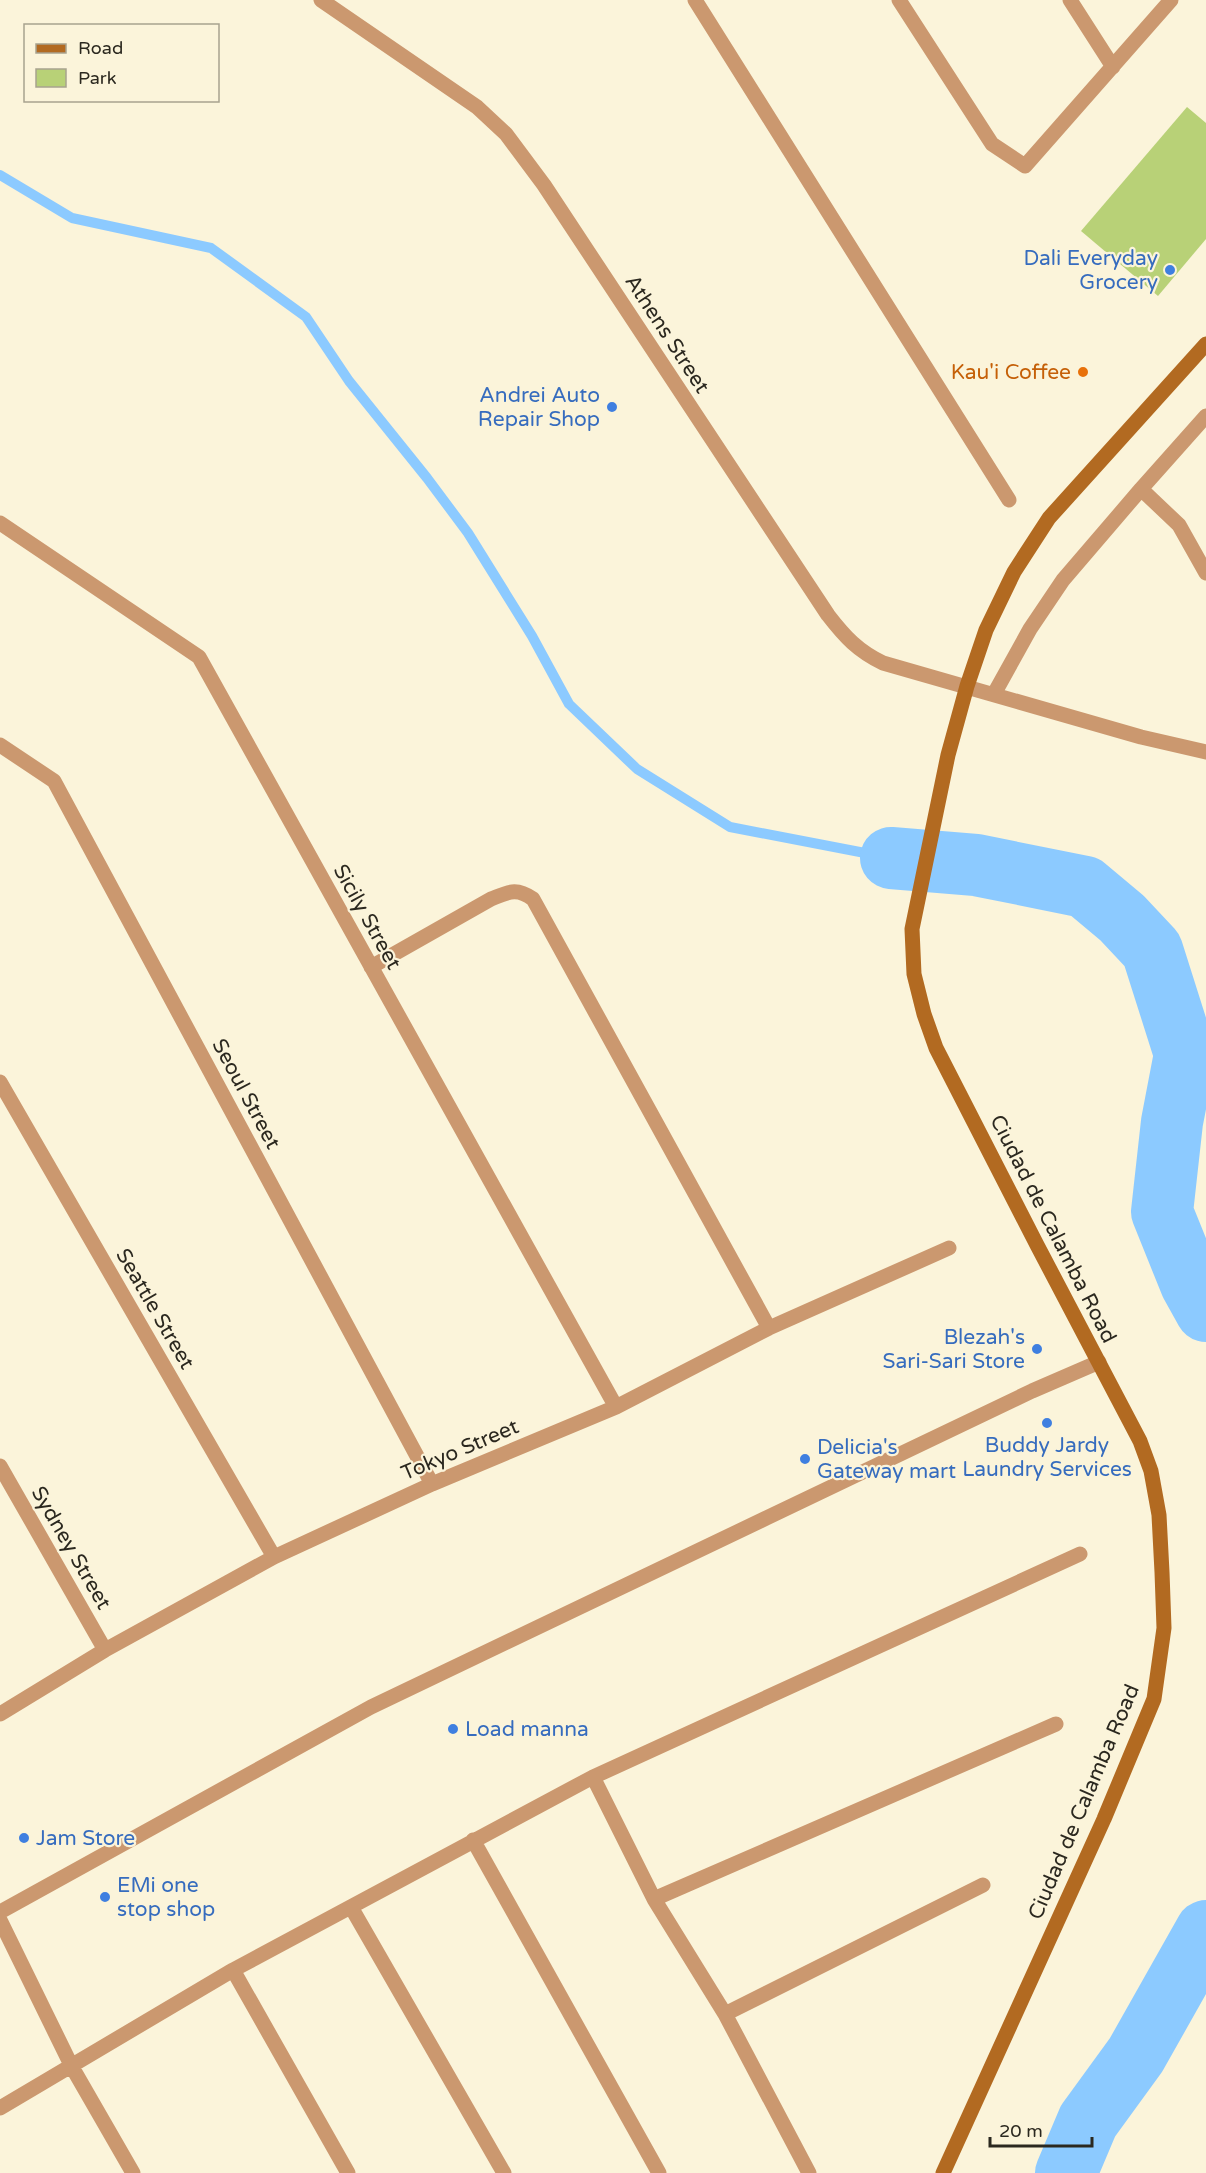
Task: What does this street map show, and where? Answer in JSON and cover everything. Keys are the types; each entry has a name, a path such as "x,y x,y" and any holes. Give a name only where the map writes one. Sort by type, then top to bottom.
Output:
{"main road":[{"name":"Ciudad de Calamba Road","path":"943,2173 1104,1819 1154,1699 1164,1628 1159,1515 1151,1471 1140,1441 1036,1245 936,1047 924,1014 914,974 912,929 948,755 967,686 986,630 1014,572 1049,518 1206,344"}],"street":[{"name":"Athens Street","path":"321,0 477,107 506,134 550,195 842,634 862,653 883,663 1141,737 1206,752"},
{"path":"695,0 1009,500"},
{"path":"900,0 992,144 1025,166 1171,0"},
{"path":"1070,0 1113,67"},
{"path":"994,694 1030,629 1064,580 1206,416"},
{"path":"1141,489 1179,525 1206,573"},
{"name":"Sicily Street","path":"0,523 198,657 616,1407"},
{"name":"Seoul Street","path":"0,745 54,781 432,1484"},
{"path":"371,967 491,899 510,891 524,892 533,899 769,1328"},
{"name":"Seattle Street","path":"0,1082 274,1557"},
{"name":"Tokyo Street","path":"0,1714 105,1650 274,1557 432,1484 616,1407 769,1328 949,1248"},
{"path":"0,1912 371,1707 1032,1391 1099,1362"},
{"name":"Sydney Street","path":"0,1466 105,1650"},
{"path":"0,2108 232,1970 593,1777 1080,1554"},
{"path":"654,1899 1056,1724"},
{"path":"593,1777 654,1899 725,2014 809,2173"},
{"path":"473,1840 659,2173"},
{"path":"725,2014 983,1885"},
{"path":"351,1907 504,2173"},
{"path":"0,1920 72,2067 133,2173"},
{"path":"232,1970 348,2173"}],"green space":[{"path":"1187,107 1206,123 1206,239 1158,296 1081,231"}],"waterway":[{"path":"0,175 72,218 211,248 306,317 349,381 468,533 532,636 569,704 637,769 730,827 891,858"},
{"path":"891,858 976,865 1085,887 1122,918 1152,950 1185,1054 1172,1122 1162,1212 1191,1284 1206,1311"},
{"path":"1066,2173 1088,2121 1136,2055 1206,1931"}],"place":[{"name":"Dali Everyday Grocery","path":"1170,270"},
{"name":"Kau'i Coffee","path":"1083,372"},
{"name":"Andrei Auto Repair Shop","path":"612,407"},
{"name":"Blezah's Sari-Sari Store","path":"1037,1349"},
{"name":"Buddy Jardy Laundry Services","path":"1047,1423"},
{"name":"Delicia's Gateway mart","path":"805,1459"},
{"name":"Load manna","path":"453,1729"},
{"name":"Jam Store","path":"24,1838"},
{"name":"EMi one stop shop","path":"105,1897"}]}
